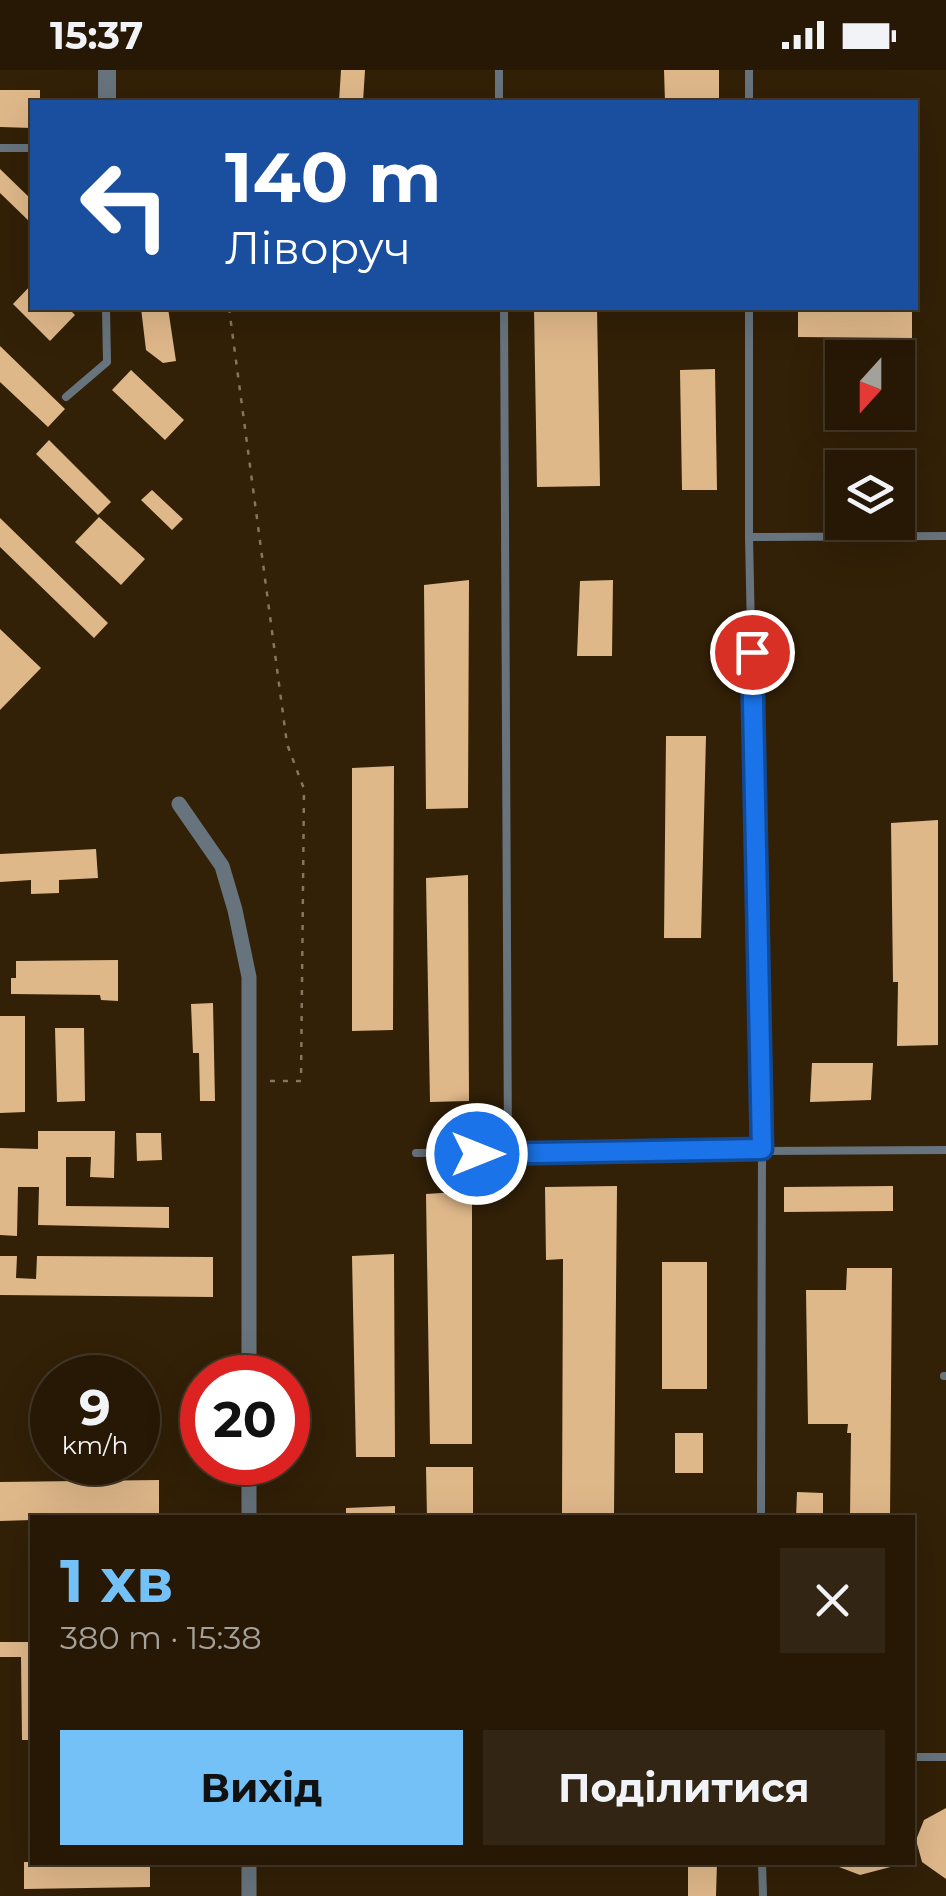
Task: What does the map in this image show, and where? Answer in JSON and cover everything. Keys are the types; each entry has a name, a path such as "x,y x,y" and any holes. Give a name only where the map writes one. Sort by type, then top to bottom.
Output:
{"street":[{"path":"107,72 107,100"},
{"path":"179,804 222,866 248,977 250,1355"},
{"path":"249,1485 249,1515"},
{"path":"249,1865 249,1896"}],"lane":[{"path":"498,70 500,100"},
{"path":"749,70 749,100"},
{"path":"0,148 30,148"},
{"path":"66,397 107,362 106,310"},
{"path":"504,310 508,1154"},
{"path":"749,310 749,537 762,1149 761,1515"},
{"path":"749,537 946,536"},
{"path":"416,1153 946,1150"},
{"path":"915,1758 946,1757"},
{"path":"762,1865 763,1896"}],"path":[{"path":"230,310 287,744 304,789 300,1081 250,1081"}],"building":[{"path":"341,70 365,70 363,100 339,100"},
{"path":"664,70 719,70 719,100 665,100"},
{"path":"0,90 40,90 40,100 30,100 30,128 0,127"},
{"path":"0,169 30,198 30,222 0,193"},
{"path":"30,286 30,310 70,310 75,315 50,341 13,304"},
{"path":"141,310 168,310 176,361 163,363 146,350"},
{"path":"534,310 597,310 600,486 537,487"},
{"path":"798,310 912,310 912,338 798,337"},
{"path":"0,346 65,409 48,427 0,382"},
{"path":"715,369 717,490 682,490 680,370"},
{"path":"131,370 184,420 165,440 112,390"},
{"path":"49,440 111,502 98,515 36,454"},
{"path":"152,490 183,519 172,530 141,500"},
{"path":"99,517 145,559 121,585 75,542"},
{"path":"0,518 108,623 94,638 0,547"},
{"path":"469,580 468,808 426,809 424,585"},
{"path":"613,580 612,656 577,656 580,581"},
{"path":"0,629 41,668 0,710"},
{"path":"666,736 706,736 701,938 664,938"},
{"path":"394,766 393,1030 352,1031 352,768"},
{"path":"938,820 938,1045 897,1046 891,823"},
{"path":"96,849 98,878 59,880 59,893 31,894 31,880 0,882 0,854"},
{"path":"468,875 469,1101 430,1102 426,878"},
{"path":"118,960 118,1001 101,1000 100,995 11,994 16,961"},
{"path":"213,1003 215,1101 200,1101 199,1053 193,1053 191,1004"},
{"path":"0,1016 25,1016 25,1112 0,1113"},
{"path":"55,1028 84,1028 85,1101 57,1102"},
{"path":"812,1063 873,1063 871,1100 810,1102"},
{"path":"38,1131 115,1131 114,1178 90,1177 91,1157 66,1157 66,1206 169,1207 169,1228 38,1225 39,1187 18,1187 17,1236 0,1235 0,1148 38,1149"},
{"path":"136,1133 161,1133 162,1160 137,1161"},
{"path":"617,1186 614,1513 562,1515 563,1259 546,1260 545,1187"},
{"path":"893,1186 893,1211 784,1212 784,1187"},
{"path":"472,1191 472,1444 430,1444 426,1194"},
{"path":"394,1254 395,1457 356,1457 352,1256"},
{"path":"0,1256 17,1256 16,1278 36,1279 37,1256 213,1257 213,1297 0,1295"},
{"path":"662,1262 707,1262 707,1389 662,1389"},
{"path":"847,1268 892,1268 890,1515 850,1515 848,1424 808,1424 806,1290 846,1290"},
{"path":"675,1433 703,1433 703,1473 675,1473"},
{"path":"426,1467 473,1467 473,1515 427,1515"},
{"path":"0,1482 159,1485 159,1515 30,1515 30,1520 0,1521"},
{"path":"797,1492 823,1493 823,1515 796,1515"},
{"path":"395,1506 395,1515 346,1515 346,1508"},
{"path":"0,1642 30,1642 30,1740 22,1740 21,1657 0,1657"},
{"path":"946,1808 946,1879 922,1862 916,1840 924,1820"},
{"path":"24,1862 150,1865 150,1887 24,1889"},
{"path":"688,1865 717,1865 716,1896 688,1896"},
{"path":"834,1865 898,1865 860,1875"}],"route":[{"path":"477,1154 762,1149 752,652"}]}
